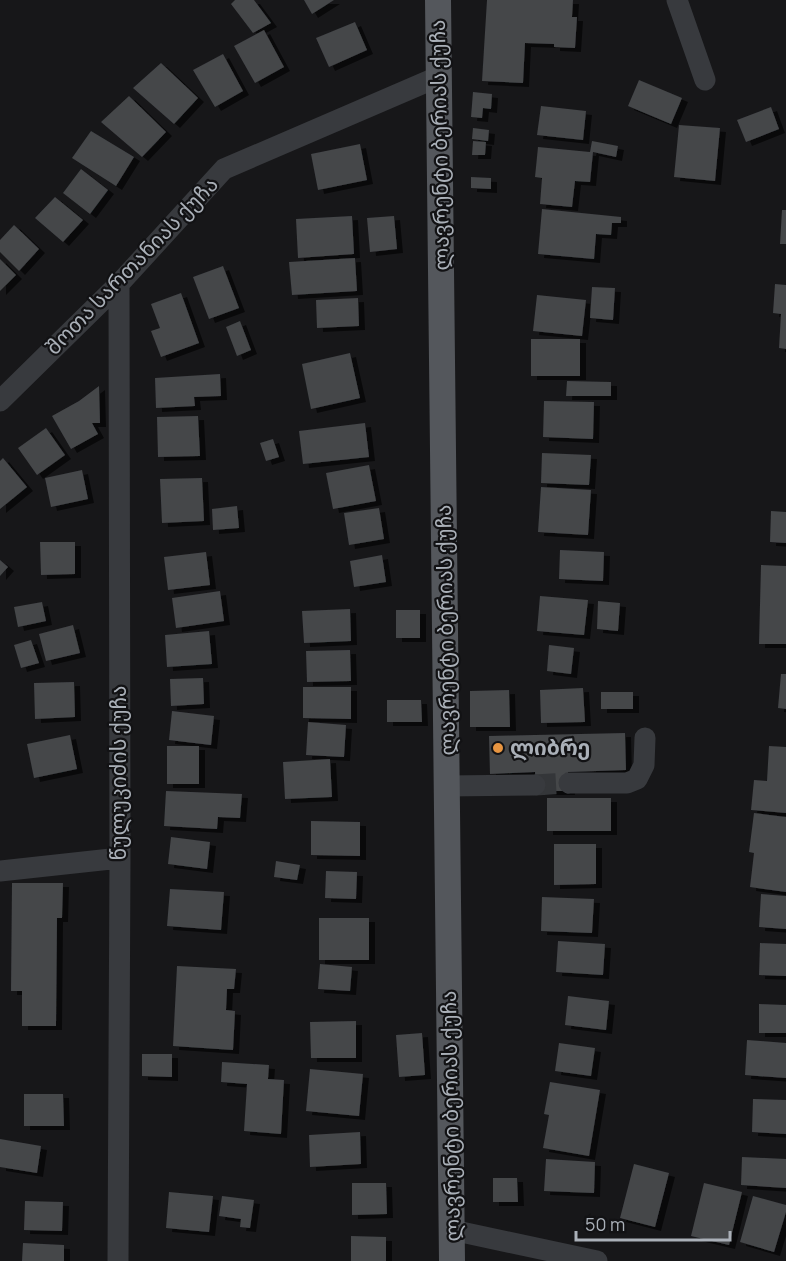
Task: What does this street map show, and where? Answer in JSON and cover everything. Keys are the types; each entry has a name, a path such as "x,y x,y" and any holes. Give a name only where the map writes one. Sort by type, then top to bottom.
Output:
{"main road":[{"name":"ლავრენტი ბერიას ქუჩა","path":"438,0 452,1261"}],"street":[{"path":"677,0 705,80"},
{"name":"შოთა სართანიას ქუჩა","path":"0,401 119,284 224,169 440,76"},
{"name":"წულუკიძის ქუჩა","path":"118,1261 119,284"},
{"path":"568,783 627,783 637,778 644,765 645,738"},
{"path":"447,786 536,785"},
{"path":"0,872 120,858"},
{"path":"452,1230 597,1261"}],"building":[{"path":"235,0 254,0 271,23 253,33 231,4"},
{"path":"304,0 334,0 312,14"},
{"path":"487,0 573,0 572,17 577,17 575,48 554,47 554,44 525,43 523,83 482,81"},
{"path":"355,22 367,50 329,67 316,38"},
{"path":"264,30 284,67 255,83 234,46"},
{"path":"223,54 243,91 215,107 193,70"},
{"path":"161,63 198,98 174,124 133,88"},
{"path":"639,80 682,98 671,124 628,106"},
{"path":"473,92 492,94 491,109 483,108 482,118 471,117"},
{"path":"129,96 166,132 142,157 101,122"},
{"path":"541,106 586,111 583,140 537,135"},
{"path":"771,107 779,129 746,142 737,120"},
{"path":"679,125 720,128 715,181 674,177"},
{"path":"473,128 489,130 488,141 472,139"},
{"path":"91,131 134,157 116,186 72,158"},
{"path":"473,141 486,142 485,155 472,155"},
{"path":"592,141 618,146 616,157 593,152 590,182 575,181 572,207 540,204 542,178 535,177 538,147 590,152"},
{"path":"360,144 367,180 318,190 311,154"},
{"path":"81,169 108,190 90,214 63,193"},
{"path":"471,177 491,178 491,189 471,188"},
{"path":"55,197 83,220 63,242 35,218"},
{"path":"542,209 621,217 621,223 612,223 611,235 596,234 594,259 538,254"},
{"path":"782,210 786,210 786,244 780,244"},
{"path":"352,216 354,254 298,258 296,219"},
{"path":"394,216 397,249 370,252 367,218"},
{"path":"14,225 39,249 19,271 0,252 0,240"},
{"path":"355,258 357,291 292,295 289,262"},
{"path":"0,259 16,275 0,291"},
{"path":"223,266 239,308 209,319 193,277"},
{"path":"775,284 786,285 786,349 779,348 781,314 773,313"},
{"path":"592,287 615,288 613,320 590,318"},
{"path":"181,293 199,343 161,357 151,331 160,328 151,304"},
{"path":"537,295 586,300 582,336 533,331"},
{"path":"358,298 359,326 317,328 316,300"},
{"path":"240,321 251,350 237,356 226,327"},
{"path":"531,339 580,339 580,376 531,376"},
{"path":"350,353 360,398 311,409 302,364"},
{"path":"220,374 221,396 194,397 195,406 156,408 155,378"},
{"path":"567,381 611,382 611,396 566,396"},
{"path":"99,386 100,423 92,423 98,434 71,449 52,416 79,401"},
{"path":"544,401 594,402 593,439 543,437"},
{"path":"198,416 200,456 158,457 157,417"},
{"path":"365,423 369,457 303,464 299,431"},
{"path":"46,428 65,455 37,475 18,448"},
{"path":"273,439 279,457 266,461 260,443"},
{"path":"542,453 591,455 589,485 541,483"},
{"path":"3,458 27,487 0,509 0,461"},
{"path":"369,465 376,501 333,509 326,473"},
{"path":"82,470 88,499 51,507 45,478"},
{"path":"202,478 204,521 162,523 160,479"},
{"path":"541,487 591,490 588,535 538,532"},
{"path":"237,506 239,528 213,530 212,509"},
{"path":"379,508 384,539 349,545 344,513"},
{"path":"771,511 786,512 786,543 770,542"},
{"path":"40,542 75,542 75,574 41,575"},
{"path":"560,550 604,552 603,581 559,579"},
{"path":"206,552 210,585 168,590 164,557"},
{"path":"382,555 386,582 354,587 350,561"},
{"path":"0,560 8,567 0,576"},
{"path":"761,565 786,566 786,644 759,644"},
{"path":"220,591 224,621 176,628 172,598"},
{"path":"540,596 588,600 584,635 537,631"},
{"path":"598,601 620,603 618,631 597,629"},
{"path":"42,602 46,621 18,627 14,607"},
{"path":"350,609 351,641 304,643 302,611"},
{"path":"396,610 420,610 420,638 396,638"},
{"path":"73,625 80,653 46,661 39,634"},
{"path":"209,631 212,664 167,667 165,635"},
{"path":"31,640 39,663 21,668 14,645"},
{"path":"549,645 574,648 571,674 547,671"},
{"path":"350,650 351,681 307,682 306,651"},
{"path":"781,674 786,674 786,709 778,708"},
{"path":"203,678 204,704 171,706 170,679"},
{"path":"74,682 75,717 35,719 34,683"},
{"path":"303,687 351,687 351,719 303,718"},
{"path":"583,688 585,722 541,723 540,690"},
{"path":"509,690 510,727 470,727 470,691"},
{"path":"601,692 633,692 633,709 601,709"},
{"path":"387,700 421,700 422,722 387,722"},
{"path":"172,711 214,716 211,745 169,740"},
{"path":"308,722 346,725 344,757 306,755"},
{"path":"625,733 626,770 568,772 569,791 536,791 535,772 490,774 489,736"},
{"path":"70,735 77,769 34,778 27,744"},
{"path":"167,746 199,746 199,784 167,784"},
{"path":"769,746 786,747 786,813 751,810 754,780 767,781"},
{"path":"330,759 332,797 285,799 283,762"},
{"path":"166,791 242,794 240,818 218,817 217,829 164,826"},
{"path":"547,798 611,798 611,831 547,831"},
{"path":"754,813 786,817 786,892 750,887 754,853 749,852"},
{"path":"311,821 360,822 360,856 311,855"},
{"path":"171,837 210,842 207,869 168,864"},
{"path":"554,844 596,844 596,884 554,885"},
{"path":"276,861 300,865 297,880 274,877"},
{"path":"326,871 357,872 356,899 325,898"},
{"path":"12,883 63,883 62,918 57,918 56,1026 22,1026 22,991 11,991"},
{"path":"170,889 224,892 221,930 167,926"},
{"path":"761,894 786,896 786,929 759,927"},
{"path":"542,897 594,899 592,933 541,931"},
{"path":"319,918 369,918 369,960 319,960"},
{"path":"558,941 605,944 603,975 556,972"},
{"path":"760,943 786,944 786,976 759,975"},
{"path":"320,964 352,967 350,991 318,989"},
{"path":"177,966 236,969 234,989 227,989 226,1010 235,1011 233,1050 173,1046"},
{"path":"568,996 609,1001 606,1030 565,1025"},
{"path":"759,1004 786,1005 786,1033 759,1033"},
{"path":"356,1021 356,1058 311,1058 310,1022"},
{"path":"422,1033 425,1075 399,1077 396,1035"},
{"path":"747,1040 786,1043 786,1078 745,1075"},
{"path":"559,1043 595,1048 591,1076 555,1071"},
{"path":"142,1054 172,1054 172,1077 142,1076"},
{"path":"222,1062 269,1065 268,1079 284,1080 281,1134 244,1131 247,1084 221,1082"},
{"path":"310,1069 363,1074 359,1116 306,1111"},
{"path":"550,1082 600,1090 589,1156 543,1148 549,1115 544,1114"},
{"path":"24,1094 63,1094 64,1126 24,1126"},
{"path":"753,1099 786,1100 786,1134 752,1132"},
{"path":"360,1132 361,1164 310,1167 309,1135"},
{"path":"0,1139 41,1146 37,1173 0,1167"},
{"path":"742,1157 786,1159 786,1188 741,1185"},
{"path":"546,1159 595,1162 594,1193 544,1191"},
{"path":"634,1164 669,1173 655,1227 620,1218"},
{"path":"493,1178 517,1178 518,1202 493,1202"},
{"path":"352,1183 386,1183 387,1214 352,1215"},
{"path":"704,1183 742,1192 729,1245 691,1236"},
{"path":"169,1192 213,1196 209,1232 166,1228"},
{"path":"222,1196 254,1200 250,1228 240,1227 241,1219 219,1216"},
{"path":"753,1196 786,1205 774,1252 740,1242"},
{"path":"25,1201 63,1202 62,1231 24,1230"},
{"path":"351,1236 386,1237 386,1261 351,1261"},
{"path":"23,1243 64,1245 64,1261 22,1261"}],"tunnel":[{"path":"535,785 569,783"}],"place":[{"name":"ლიბრე","path":"498,748"}]}
